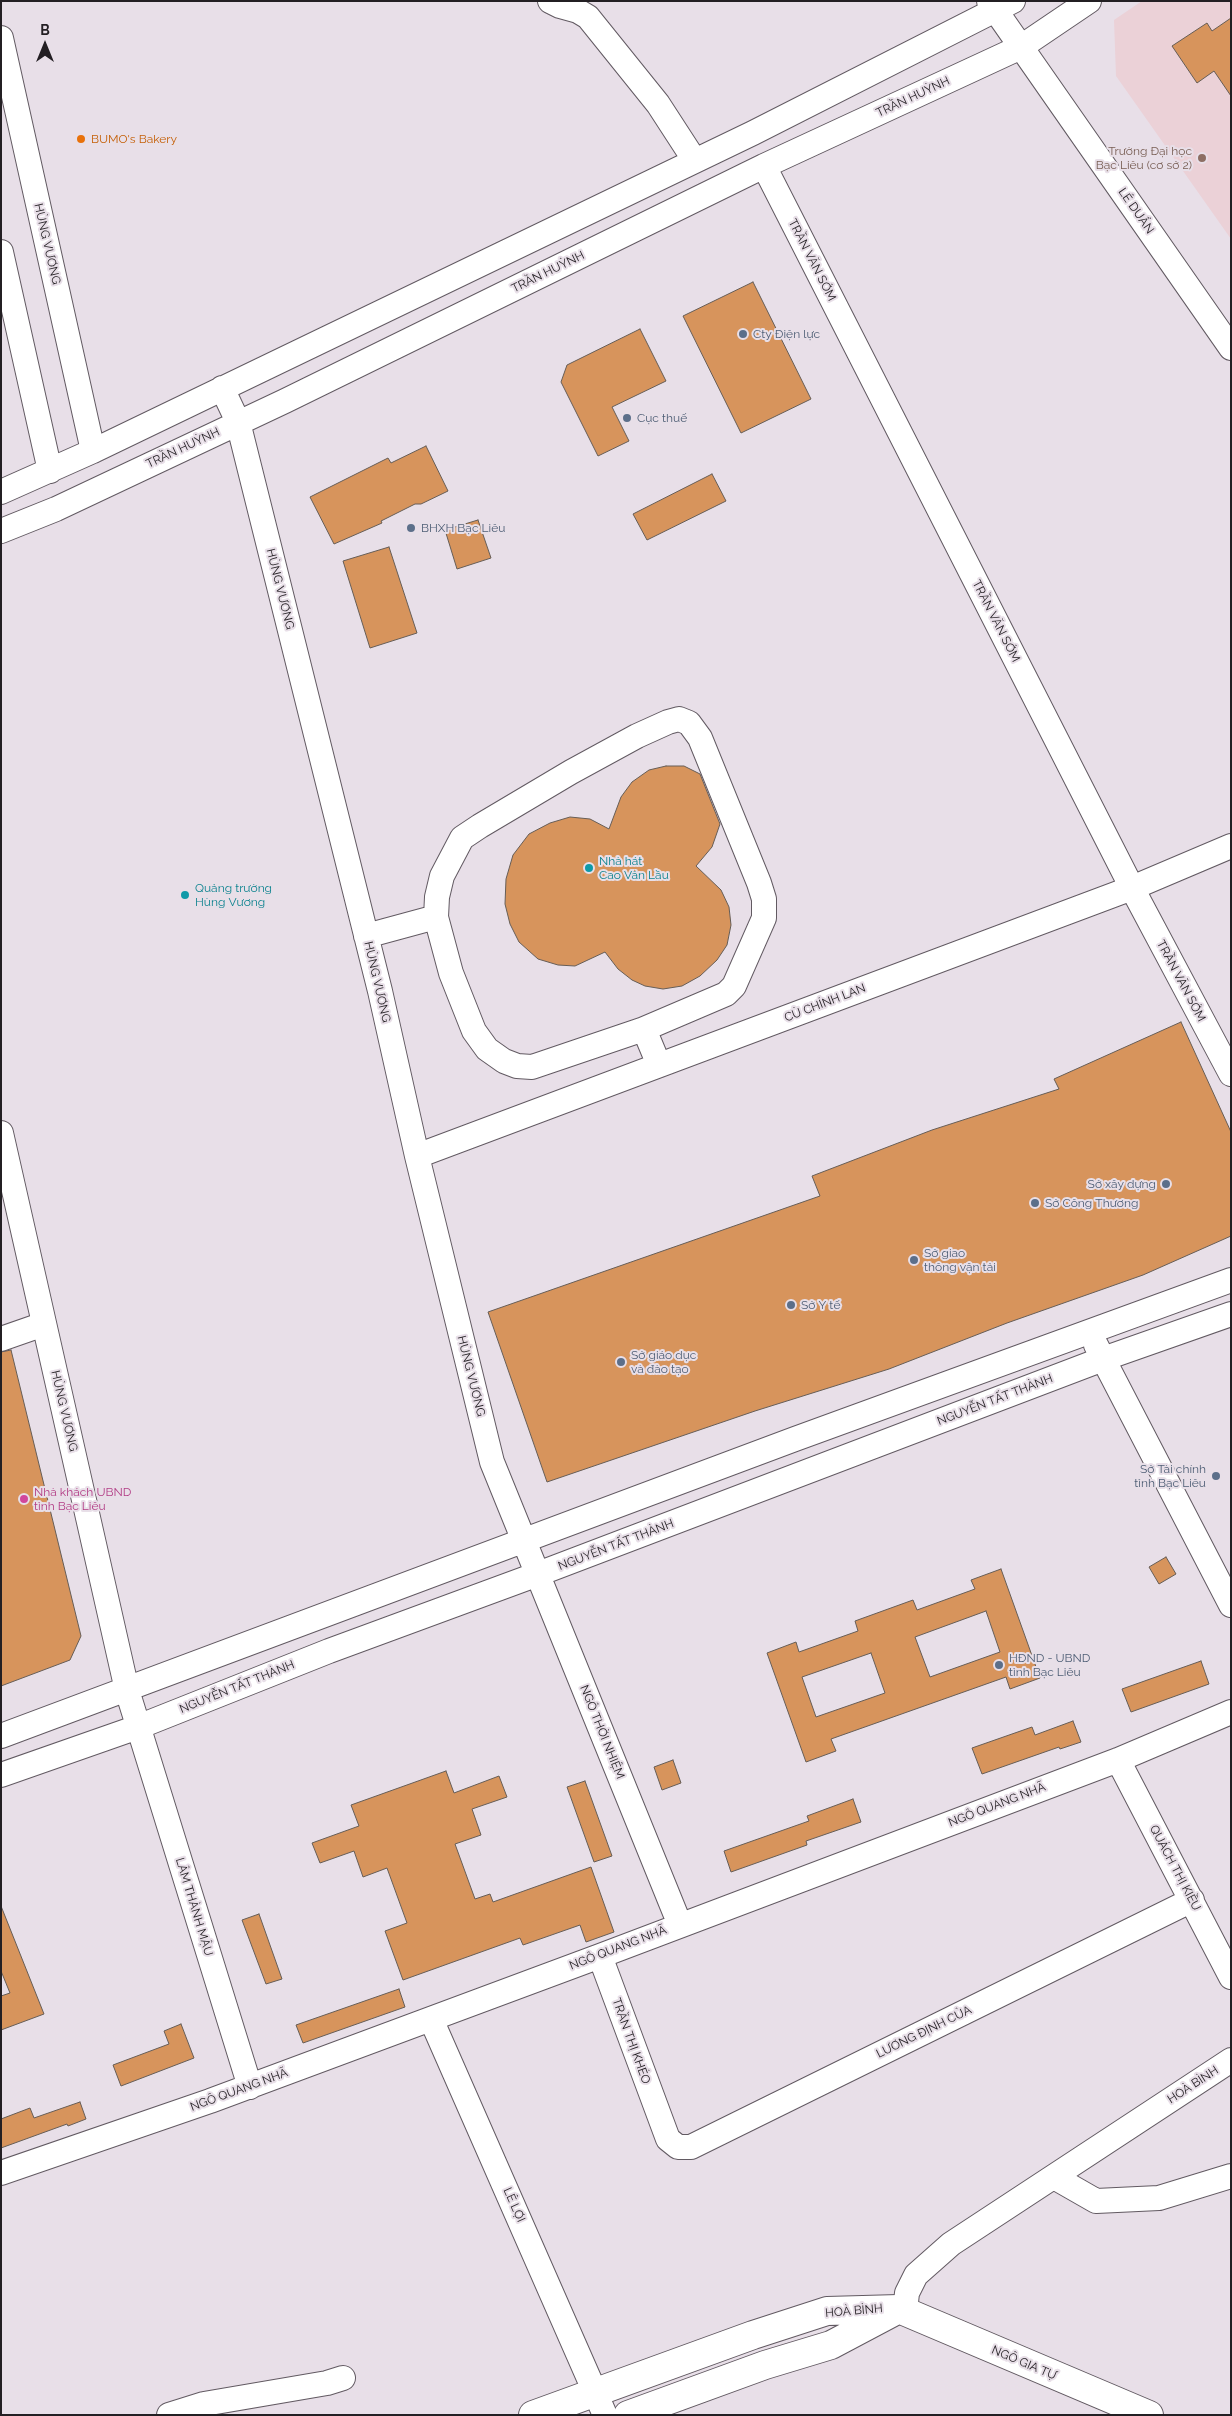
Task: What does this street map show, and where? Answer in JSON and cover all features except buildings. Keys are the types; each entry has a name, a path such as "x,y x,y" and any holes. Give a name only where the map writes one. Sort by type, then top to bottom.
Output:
{"main road":[{"name":"HOÀ BÌNH","path":"533,2415 601,2403 642,2376 753,2335 827,2311 902,2310"},
{"name":"HOÀ BÌNH","path":"628,2415 659,2410 765,2364 831,2345 902,2310"},
{"name":"NGÔ GIA TỰ","path":"902,2310 1149,2415"}],"street":[{"path":"550,1 578,11 588,18 658,104 695,161"},
{"name":"TRẦN HUỲNH","path":"1,531 56,509 285,401 764,166 1021,46 1089,1"},
{"path":"1,492 94,451 695,161 999,4"},
{"name":"LÊ DUẨN","path":"999,4 1021,46 1231,348"},
{"name":"HÙNG VƯƠNG","path":"1,38 94,451"},
{"name":"TRẦN VĂN SỚM","path":"764,166 1132,888 1231,1074"},
{"path":"1,252 50,471"},
{"name":"HÙNG VƯƠNG","path":"222,388 238,422 366,936 417,1156 492,1462 508,1505 524,1540"},
{"path":"679,720 689,723 700,738 759,883 764,899 764,918 734,986 726,994 644,1029 532,1067 517,1066 504,1061 487,1049 474,1031 451,972 436,917 437,897 442,876 462,838 571,772 637,736 668,722 679,720"},
{"name":"CÙ CHÍNH LAN","path":"417,1156 1132,888 1231,846"},
{"path":"366,936 436,917"},
{"path":"644,1029 659,1065"},
{"name":"HÙNG VƯƠNG","path":"1,1132 126,1690 138,1727"},
{"path":"1,1736 1088,1330 1231,1280"},
{"name":"NGUYỄN TẤT THÀNH","path":"1,1775 138,1727 329,1651 538,1574 1103,1359 1231,1314"},
{"path":"1,1339 44,1324"},
{"path":"1088,1330 1231,1605"},
{"path":"795,1439 808,1472"},
{"name":"NGÔ THỜI NHIỆM","path":"524,1540 680,1926"},
{"path":"317,1618 329,1651"},
{"name":"NGÔ QUANG NHÃ","path":"1,2173 250,2087 600,1956 1118,1760 1231,1712"},
{"name":"LÂM THÀNH MẬU","path":"138,1727 250,2087"},
{"name":"QUÁCH THỊ KIỀU","path":"1118,1760 1231,1977"},
{"name":"LƯƠNG ĐỊNH CỦA","path":"662,2127 668,2139 678,2147 691,2147 1192,1900"},
{"name":"TRẦN THỊ KHÉO","path":"600,1956 662,2127"},
{"name":"LÊ LỢI","path":"431,2019 601,2403"},
{"name":"HOÀ BÌNH","path":"902,2310 907,2293 916,2275 951,2244 1231,2060"},
{"path":"1054,2177 1096,2201 1159,2198 1231,2176"},
{"path":"753,2335 765,2364"},
{"path":"642,2376 659,2410"},
{"path":"169,2415 204,2404 327,2383 343,2378"}],"shaded area":[{"name":"Trường Đại học Bạc Liêu (cơ sở 2)","path":"1142,1 1231,1 1231,239 1116,76 1114,20"}],"place":[{"name":"BUMO's Bakery","path":"81,139"},
{"name":"Trường Đại học Bạc Liêu (cơ sở 2)","path":"1202,158"},
{"name":"Cty Điện lực","path":"743,334"},
{"name":"Cục thuế","path":"627,418"},
{"name":"BHXH Bạc Liêu","path":"411,528"},
{"name":"Nhà hát Cao Văn Lầu","path":"589,868"},
{"name":"Quảng trường Hùng Vương","path":"185,895"},
{"name":"Sở xây dựng","path":"1166,1184"},
{"name":"Sở Công Thương","path":"1035,1203"},
{"name":"Sở giao thông vận tải","path":"914,1260"},
{"name":"Sở Y tế","path":"791,1305"},
{"name":"Sở giáo dục và đào tạo","path":"621,1362"},
{"name":"Sở Tài chính tỉnh Bạc Liêu","path":"1216,1476"},
{"name":"Nhà khách UBND tỉnh Bạc Liêu","path":"24,1499"},
{"name":"HĐND - UBND tỉnh Bạc Liêu","path":"999,1665"}]}
